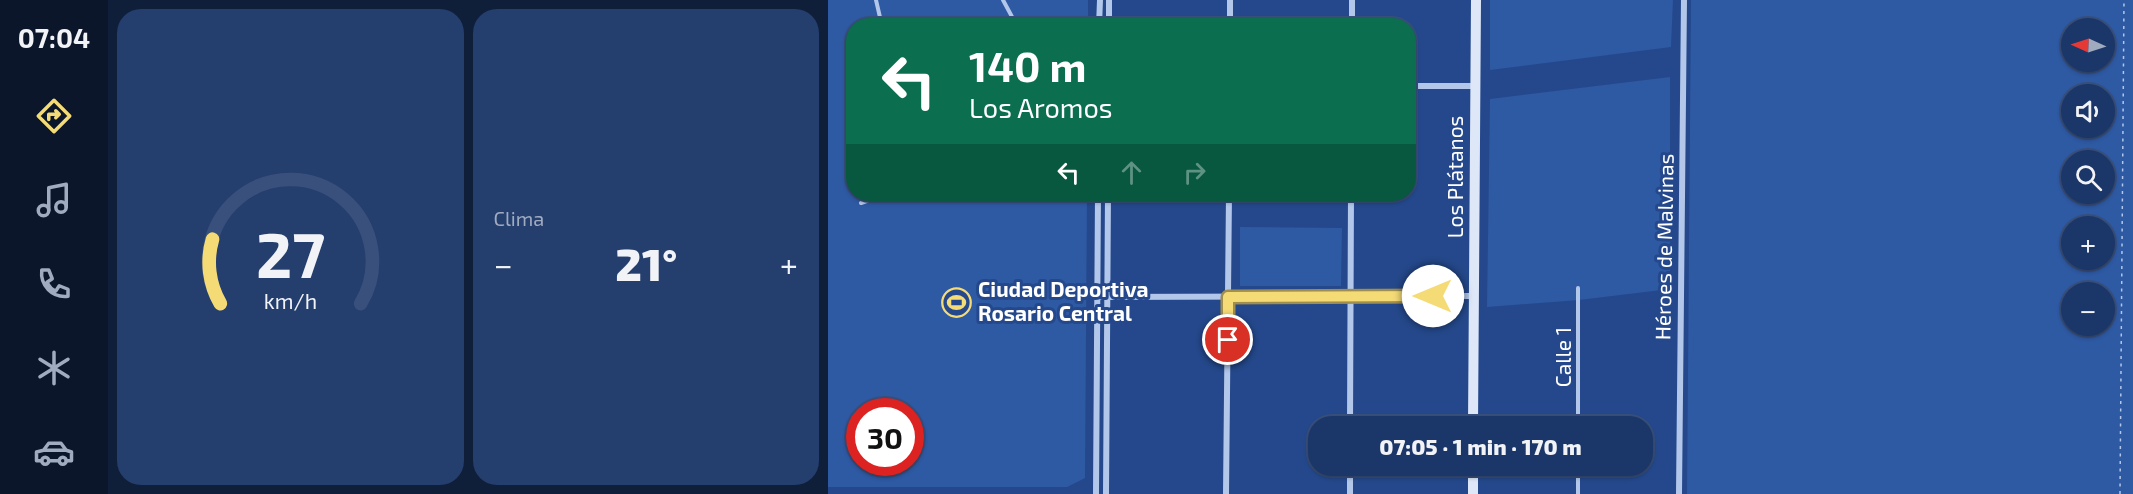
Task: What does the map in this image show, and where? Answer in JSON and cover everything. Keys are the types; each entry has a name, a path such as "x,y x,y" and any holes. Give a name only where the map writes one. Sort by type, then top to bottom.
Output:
{"street":[{"path":"1099,18 1100,0"},
{"path":"1109,0 1109,18"},
{"path":"1230,0 1230,18"},
{"path":"1352,0 1352,18"},
{"name":"Los Plátanos","path":"1473,416 1476,0"},
{"name":"Héroes de Malvinas","path":"1679,494 1684,0"},
{"path":"1416,86 1476,86"},
{"path":"1096,494 1098,201"},
{"path":"1106,494 1108,201"},
{"path":"1226,494 1229,201"},
{"path":"1350,416 1351,201"},
{"path":"1098,297 1474,296"},
{"path":"1350,476 1350,494"},
{"path":"1473,476 1473,494"}],"lane":[{"path":"876,0 880,18"},
{"path":"1003,0 1013,18"},
{"name":"Calle 1","path":"1578,288 1578,416"},
{"path":"1578,476 1578,494"}],"path":[{"path":"2120,494 2124,0"}],"shaded area":[{"name":"Ciudad Deportiva Rosario Central","path":"828,0 1088,0 1088,18 846,18 846,201 1087,201 1085,478 1067,487 828,487"},
{"path":"1490,0 1673,0 1671,47 1490,70"},
{"path":"1691,0 2133,0 2133,494 1687,494"},
{"path":"1670,77 1670,289 1579,300 1487,307 1490,99"},
{"path":"1240,227 1342,228 1341,286 1240,286"}],"place":[{"name":"Ciudad Deportiva Rosario Central","path":"957,302"}],"route":[{"path":"1228,340 1228,297 1433,296"}]}
